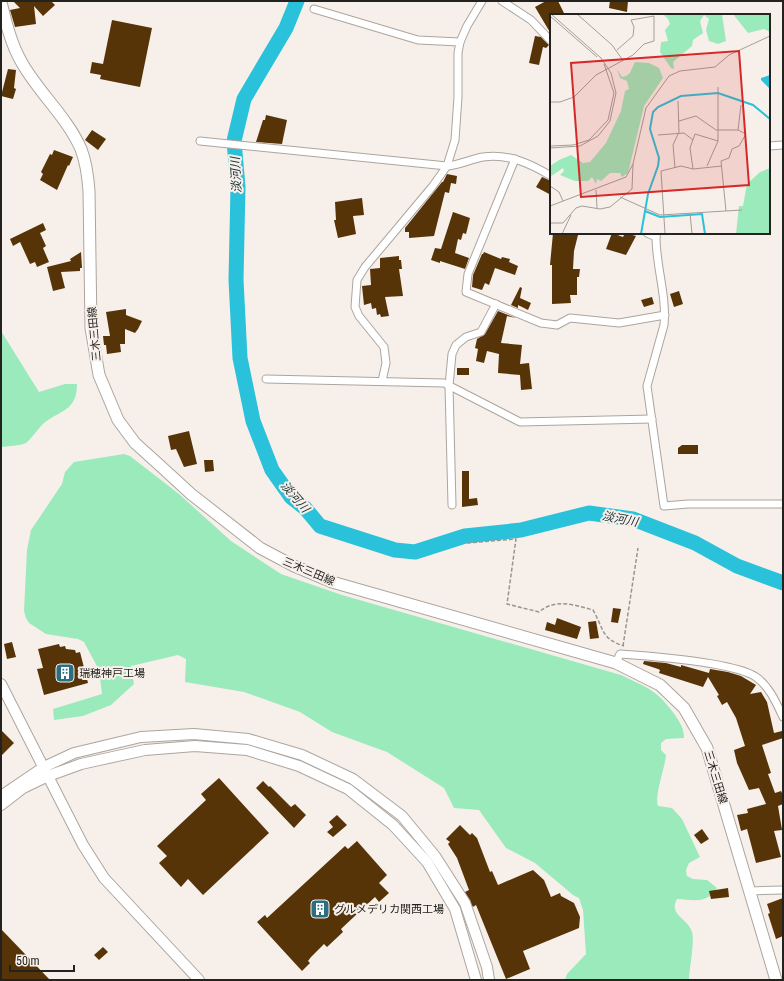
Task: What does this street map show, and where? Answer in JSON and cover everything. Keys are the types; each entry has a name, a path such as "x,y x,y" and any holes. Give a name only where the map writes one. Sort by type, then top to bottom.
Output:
{"main road":[{"name":"三木三田線","path":"1,2 10,36 22,62 35,84 68,127 81,148 87,172 89,190 92,328 97,367 107,397 118,420 135,443 191,494 260,548 294,566 332,582 616,662 660,685 684,708 707,748 776,980"}],"street":[{"path":"382,381 386,363 384,347 359,316 355,307 357,280 366,267 432,188 447,166 455,140 458,97 458,54 460,42 482,1"},
{"path":"502,1 531,20 550,40"},
{"path":"314,9 418,40 460,42"},
{"path":"200,141 447,166 458,165 490,156 515,159 536,167 550,175"},
{"path":"770,146 783,145"},
{"path":"515,159 468,274 466,292 541,324 557,324 570,318 619,323 665,315"},
{"path":"656,235 656,254 665,315 664,325 647,386 664,506 688,504 783,504"},
{"path":"452,505 450,386 452,354 456,345 466,338 481,332 496,304"},
{"path":"266,379 444,383 520,422 652,420"},
{"path":"616,662 620,654 652,656 740,669 756,677 773,696 783,717"},
{"path":"1,684 83,845 104,878 198,980"},
{"path":"1,805 74,753 141,737 194,734 248,740 302,755 354,780 402,816 435,856 465,903 487,967 489,980"},
{"path":"1,796 46,772 145,750 195,746 247,750 298,766 348,789 393,825 427,862 455,909 476,980"},
{"path":"749,891 783,890"}],"path":[{"path":"468,543 516,539 507,604 539,612 544,607 554,604 569,603 594,610 606,637 611,642 629,647"},
{"path":"623,646 638,548"}],"green space":[{"path":"1,331 39,392 65,384 77,384 74,400 70,405 43,424 26,443 1,447"},
{"path":"124,454 130,456 179,494 231,541 281,574 342,595 621,675 651,690 663,700 680,723 684,738 666,739 661,743 661,750 666,755 657,796 658,806 672,808 682,819 700,857 689,863 686,870 687,876 693,879 707,880 717,888 709,897 704,899 677,899 675,904 677,913 690,927 693,936 689,980 565,980 567,974 586,954 583,910 579,898 573,895 535,863 506,848 479,810 454,808 444,788 387,752 332,732 300,712 244,692 185,682 186,659 178,655 131,666 134,684 111,705 83,716 54,720 53,709 102,694 99,670 84,642 78,639 46,634 29,623 26,618 24,611 27,550 31,530 62,484 65,472 74,462"}],"building":[{"path":"13,1 51,1 55,5 43,16 34,6 36,24 15,27 10,10 20,8"},
{"path":"546,1 558,1 564,14 550,14 550,32 535,7"},
{"path":"610,1 628,1 627,12 609,8"},
{"path":"112,20 152,28 140,87 100,79 101,75 90,73 92,62 103,64"},
{"path":"535,36 541,37 549,45 546,48 543,47 539,65 529,63"},
{"path":"8,69 16,70 14,88 16,89 13,99 1,96"},
{"path":"266,115 287,120 282,144 256,142"},
{"path":"92,130 106,139 98,150 85,140"},
{"path":"54,150 73,157 57,190 40,180 43,174 41,172 50,154 52,155"},
{"path":"447,174 457,176 456,184 451,183 449,193 445,192 434,236 409,238 409,232 405,232 405,228 443,182"},
{"path":"542,177 550,181 550,194 536,187"},
{"path":"362,198 364,215 353,216 356,234 338,238 334,220 336,220 335,202"},
{"path":"453,212 470,218 466,234 463,233 461,240 458,239 455,253 469,258 465,269 440,261 440,263 431,260 435,248 441,249"},
{"path":"43,223 46,230 40,233 46,246 43,248 49,262 37,267 35,262 30,264 20,242 13,246 10,239"},
{"path":"553,234 578,235 574,251 573,269 580,269 579,277 577,277 577,295 570,295 571,303 552,304 552,265 550,265"},
{"path":"612,234 623,237 624,234 636,236 626,255 606,249"},
{"path":"81,252 82,268 80,268 80,271 61,272 65,288 53,291 47,267 71,261 70,259"},
{"path":"484,252 501,259 502,257 510,259 509,262 518,266 515,275 495,268 489,285 485,283 482,290 472,287 473,275"},
{"path":"399,256 402,269 399,269 403,296 385,297 389,316 381,317 380,314 377,315 376,308 372,309 371,303 364,305 362,286 371,285 370,269 380,268 380,258"},
{"path":"520,287 522,288 520,298 531,303 528,310 518,305 518,308 511,305"},
{"path":"679,291 683,304 674,307 670,294"},
{"path":"652,297 654,304 644,307 641,300"},
{"path":"126,309 126,315 142,321 135,333 125,329 125,344 120,344 121,352 107,354 103,336 110,336 106,312"},
{"path":"498,311 516,318 507,316 501,343 522,345 520,364 529,363 532,389 521,390 520,375 498,373 499,354 487,351 484,363 476,361 478,349 475,348 477,339 485,334"},
{"path":"457,368 469,368 469,375 457,375"},
{"path":"189,431 197,464 184,467 176,449 171,450 168,436"},
{"path":"682,445 698,445 698,454 678,454 678,448"},
{"path":"204,460 213,460 214,471 205,472"},
{"path":"462,471 469,471 469,499 477,498 478,505 462,507"},
{"path":"613,608 621,609 618,623 611,622"},
{"path":"557,618 581,627 577,639 545,630 547,622 555,625"},
{"path":"596,621 599,638 590,639 588,622"},
{"path":"12,642 16,657 7,659 4,644"},
{"name":"瑞穂神戸工場","path":"59,644 60,647 65,646 66,649 75,650 76,653 80,652 88,683 44,695 37,669 43,668 38,649"},
{"path":"644,661 666,663 681,667 681,665 709,673 710,669 728,672 741,676 756,685 750,694 761,692 767,702 774,733 782,731 783,735 783,738 762,745 771,773 768,774 775,793 781,791 783,795 783,804 778,806 782,830 774,831 781,857 756,863 747,829 741,831 737,815 748,813 747,809 766,804 759,788 749,790 737,763 734,750 745,746 736,718 727,702 722,705 717,696 719,695 708,677 703,687 659,673 660,670 643,664"},
{"path":"1,730 14,743 1,756"},
{"path":"219,778 269,833 203,895 188,879 181,887 159,863 167,856 157,846 206,800 201,794"},
{"path":"263,781 291,807 295,804 306,815 294,828 256,788"},
{"path":"337,815 347,825 333,837 327,832 333,827 329,822"},
{"path":"460,825 470,835 472,833 477,838 490,872 492,871 498,885 533,870 544,880 551,897 560,893 561,896 574,903 580,917 579,928 523,951 530,969 506,979 476,905 473,907 465,892 469,890 457,858 448,844 450,842 446,839"},
{"path":"702,829 709,839 701,844 694,835"},
{"name":"グルメデリカ関西工場","path":"357,841 387,875 379,883 389,893 379,902 375,897 341,929 343,932 327,947 324,944 311,957 308,961 310,963 302,971 257,922 265,915 267,918 345,846 348,849"},
{"path":"728,888 729,897 711,899 709,891"},
{"path":"783,898 783,936 776,939 768,914 770,913 767,904"},
{"path":"1,929 50,980 1,980"},
{"path":"103,947 108,952 99,960 94,955"}],"waterway":[{"name":"淡河川","path":"297,1 286,28 244,99 234,141 238,187 236,280 240,358 253,421 272,470 291,497 305,508 320,526 395,550 415,552 465,536 521,530 589,513 633,519 695,543 737,566 783,583"}],"place":[{"name":"瑞穂神戸工場","path":"65,673"},
{"name":"グルメデリカ関西工場","path":"320,909"}]}
